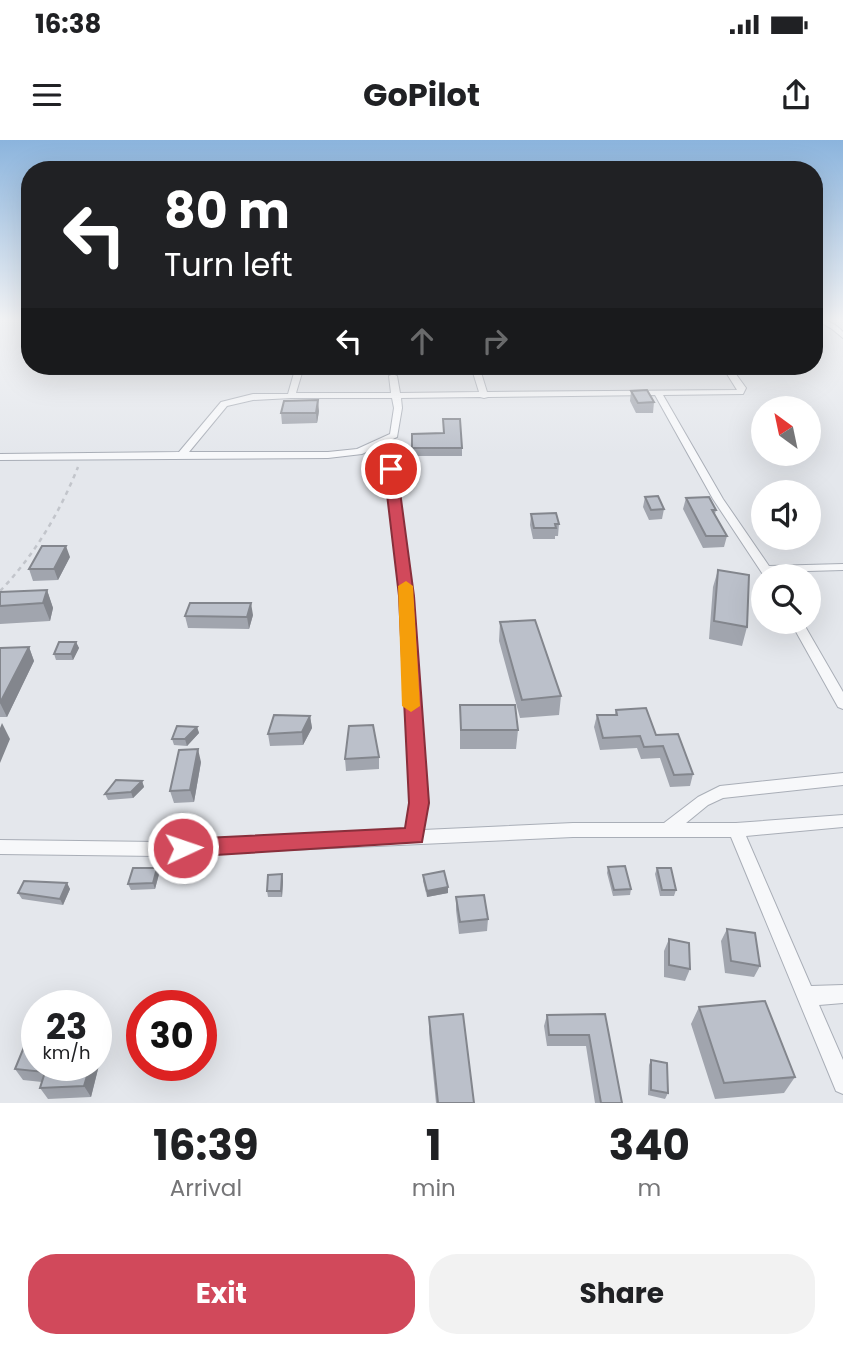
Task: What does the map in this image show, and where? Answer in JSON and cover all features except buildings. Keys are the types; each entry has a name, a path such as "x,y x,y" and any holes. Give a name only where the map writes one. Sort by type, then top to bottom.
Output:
{"street":[{"path":"291,396 297,375"},
{"path":"478,375 484,396"},
{"path":"181,455 224,404 253,397 740,392 742,388 733,375"},
{"path":"0,457 328,455 359,452 394,435 396,397 393,376"},
{"path":"658,394 718,499 763,564"},
{"path":"391,469 407,596 419,803 414,836"},
{"path":"821,568 843,567"},
{"path":"803,634 843,704"},
{"path":"667,830 720,792 843,779"},
{"path":"0,847 158,849 573,830 736,830 843,821"},
{"path":"736,830 843,1084"},
{"path":"806,996 843,994"}],"path":[{"path":"0,591 25,565 70,487 81,457"}],"slow traffic":[{"path":"406,586 411,706"}],"route":[{"path":"183,848 414,836 419,803 411,710 407,596 391,469"}]}
